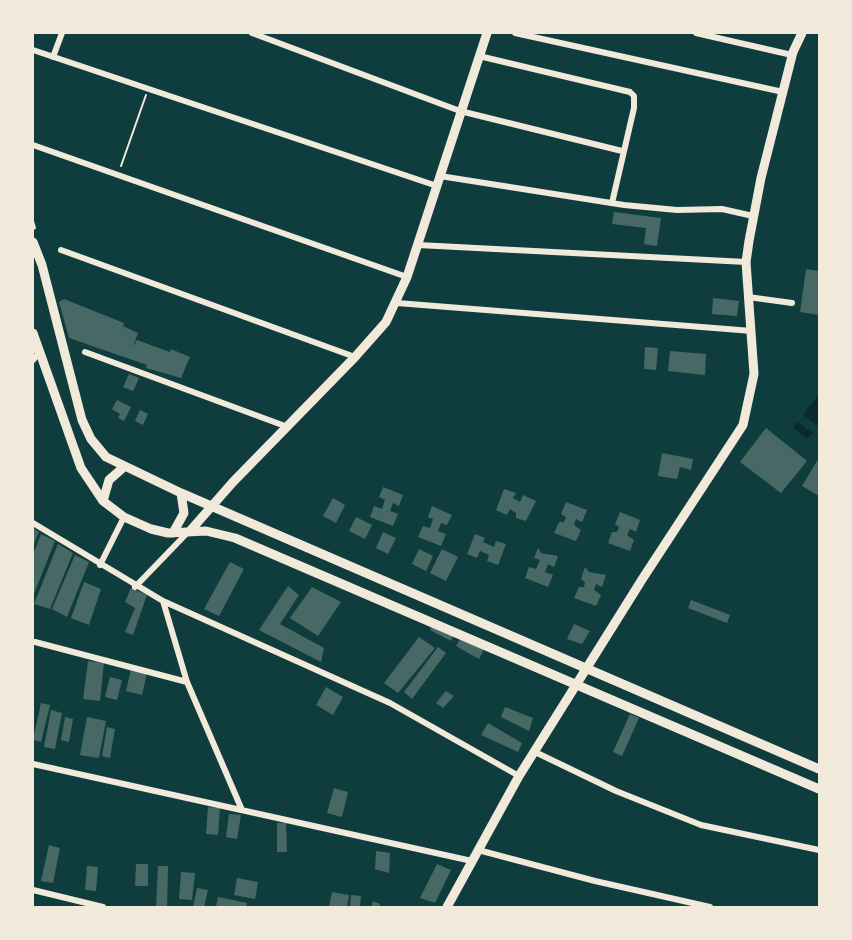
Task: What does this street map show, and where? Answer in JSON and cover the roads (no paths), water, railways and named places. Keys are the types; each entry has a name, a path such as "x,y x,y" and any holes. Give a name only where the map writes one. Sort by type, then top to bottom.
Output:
{"street":[{"path":"53,57 62,33"},
{"path":"252,33 460,111 622,151"},
{"path":"135,586 190,531 285,426 355,357 386,322 407,278 442,180 460,111 487,33"},
{"path":"515,33 783,92"},
{"path":"696,33 792,55"},
{"path":"447,907 519,776 642,578 737,438 749,408 754,374 753,331 746,262 753,216 792,55 802,33"},
{"path":"33,50 148,89 442,180 678,210 722,209 753,216"},
{"path":"479,56 630,92 635,101 612,203"},
{"path":"33,145 407,278"},
{"path":"33,242 42,265 82,420 99,450 125,466 182,493 819,769"},
{"path":"418,245 746,262"},
{"path":"61,250 355,357"},
{"path":"748,297 792,303"},
{"path":"397,303 753,331"},
{"path":"33,333 35,354 81,468 103,501 124,517 151,529 173,532 206,531 236,538 578,683 819,789"},
{"path":"85,352 285,426"},
{"path":"103,501 109,480 125,466"},
{"path":"173,532 184,513 182,493"},
{"path":"100,565 124,517"},
{"path":"33,523 163,601 390,703 519,776"},
{"path":"163,601 187,682 242,810"},
{"path":"35,642 187,682"},
{"path":"535,752 616,791 701,825 819,850"},
{"path":"33,764 472,861"},
{"path":"478,850 595,881 710,907"},
{"path":"33,890 103,907"}],"water":[{"path":"819,396 819,427 803,415"},
{"path":"797,422 813,433 807,439 793,428"}]}
